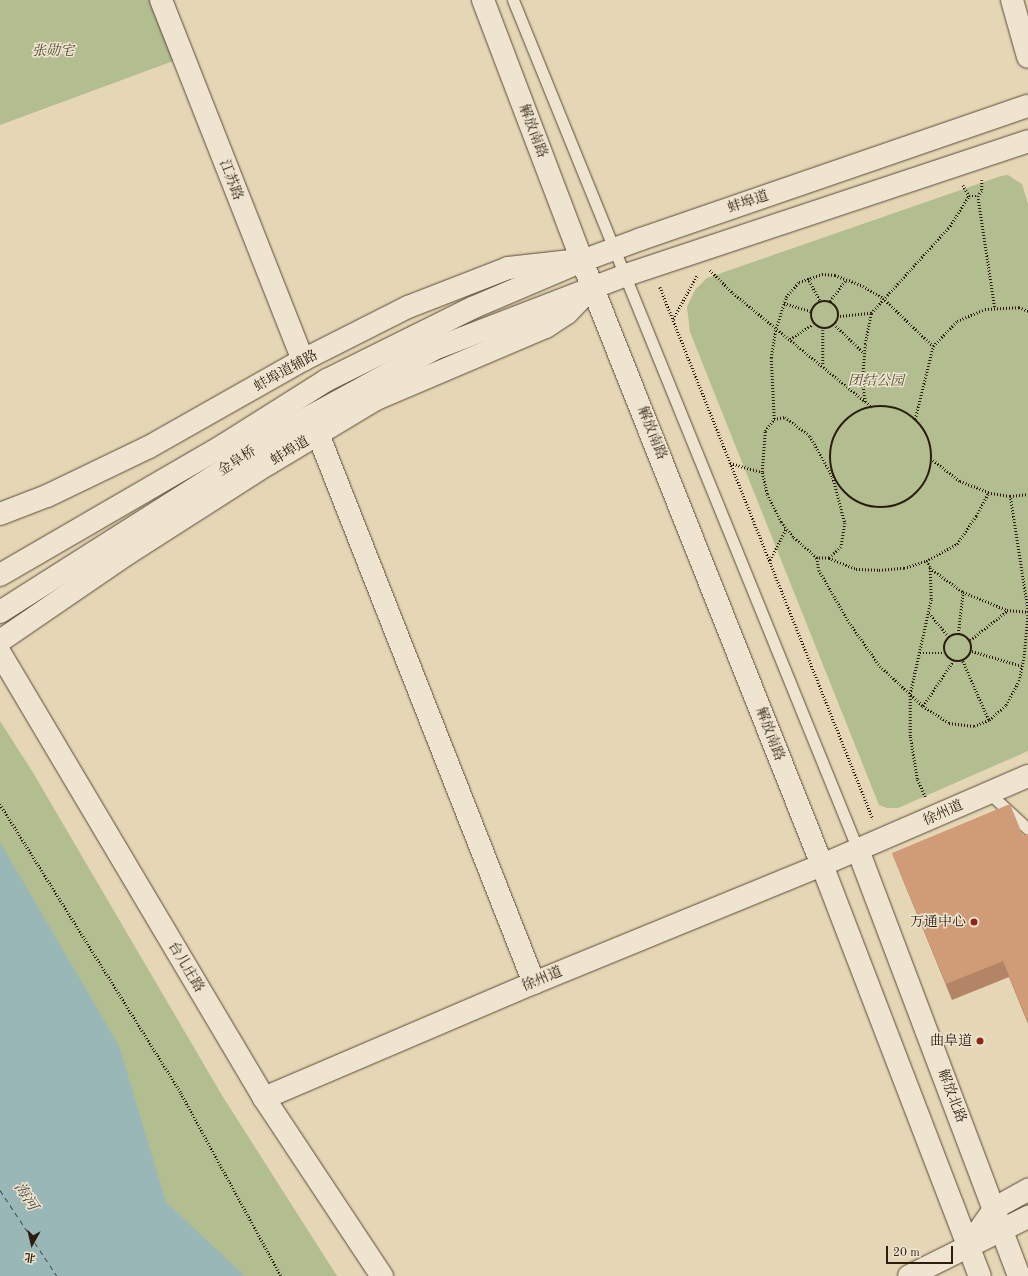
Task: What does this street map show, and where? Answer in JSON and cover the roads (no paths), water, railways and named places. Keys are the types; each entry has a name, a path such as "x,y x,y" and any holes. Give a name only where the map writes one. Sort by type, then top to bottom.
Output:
{"main road":[{"name":"江苏路","path":"161,0 303,360"},
{"name":"解放南路","path":"483,0 582,260 822,865"},
{"path":"1012,0 1028,57"},
{"name":"蚌埠道","path":"0,641 127,554 376,399 546,327 567,313 593,286 618,268 662,232 1028,106"},
{"name":"蚌埠道","path":"472,308 582,260 618,268 652,266 1028,141"},
{"name":"蚌埠道辅路","path":"0,514 47,496 149,447 303,360 408,307 508,268 546,262 582,260"},
{"path":"617,346 614,299 618,268"},
{"name":"蚌埠道","path":"485,329 593,286"},
{"name":"金阜桥","path":"0,575 224,444 327,380 472,308"},
{"name":"金阜桥","path":"0,612 339,398 434,349 485,329"},
{"path":"318,434 534,983"},
{"name":"台儿庄路","path":"0,653 264,1098 382,1276"},
{"name":"徐州道","path":"264,1098 534,983 858,850 1028,776"},
{"name":"解放北路","path":"858,850 995,1208 1019,1276"},
{"path":"822,865 980,1276"},
{"path":"968,1246 995,1208 1028,1190"},
{"path":"909,1276 968,1246 1003,1231 1028,1217"}],"lane":[{"path":"513,0 618,268 858,850"},
{"path":"989,793 1028,828"}],"water":[{"name":"海河","path":"0,842 119,1046 166,1202 245,1276 0,1276"}],"place":[{"name":"万通中心","path":"974,922"},
{"name":"曲阜道","path":"980,1041"}],"park label":[{"name":"张勋宅","path":"53,51"},
{"name":"团结公园","path":"876,381"}]}
